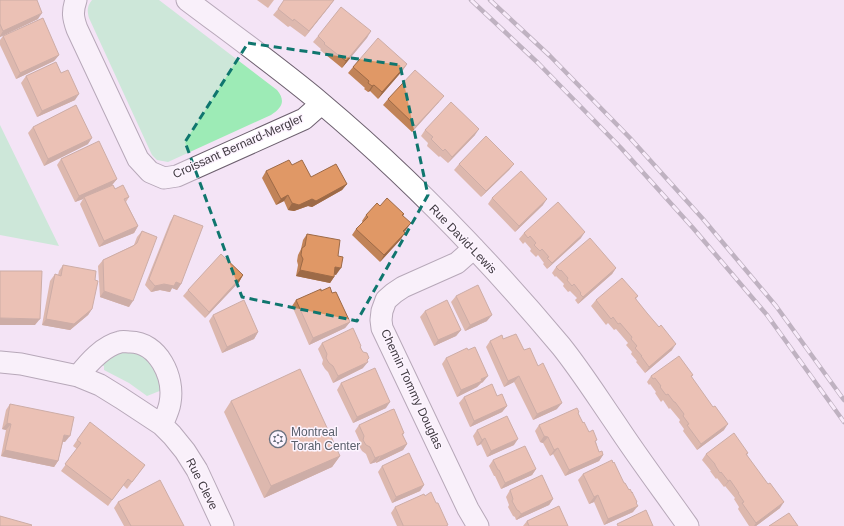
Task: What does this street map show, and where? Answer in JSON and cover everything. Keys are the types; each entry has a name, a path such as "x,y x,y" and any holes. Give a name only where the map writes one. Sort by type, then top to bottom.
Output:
{"street":[{"name":"Croissant Bernard-Mergler","path":"76,0 73,18 138,159 150,172 164,178 177,176 304,118 321,104"},
{"name":"Rue David-Lewis","path":"187,0 277,68 321,104 392,166 455,228 536,316 562,348 589,384 688,526"},
{"name":"Chemin Tommy Douglas","path":"474,248 457,263 403,286 386,300 382,311 381,320 382,328 468,509 478,526"},
{"path":"78,376 88,363 107,347 121,342 136,342 150,348 160,359 167,373 171,389 170,403 162,426"},
{"name":"Rue Cleve","path":"0,362 20,364 78,376 100,385 162,426 172,435 185,451 197,470 223,526"}],"highlighted area":[{"path":"248,43 400,65 428,195 357,321 242,297 185,142"}],"green space":[{"path":"92,0 159,0 277,90 280,94 282,104 278,110 271,115 168,162 157,160 152,155 89,18 88,9"},
{"path":"0,125 59,246 0,235"},
{"path":"124,351 141,355 150,363 154,368 162,390 147,396 129,383 104,370 104,366 101,365 112,356"}],"building":[{"path":"0,0 37,0 42,13 3,31 0,24"},
{"path":"284,0 334,0 309,31 278,9"},
{"path":"341,7 371,31 346,61 324,44 325,43 318,36"},
{"path":"43,18 59,55 20,73 3,36"},
{"path":"378,38 407,64 382,92 374,85 372,86 368,83 369,81 353,67"},
{"path":"56,62 61,73 68,70 79,94 42,111 26,76"},
{"path":"415,70 444,96 416,126 388,99"},
{"path":"451,102 479,129 452,157 445,149 443,151 431,139 433,137 425,130"},
{"path":"76,105 92,138 48,159 33,127"},
{"path":"486,136 514,164 486,191 459,164"},
{"path":"99,141 117,179 79,196 61,159"},
{"path":"289,160 292,165 302,160 311,177 336,164 347,184 316,201 312,199 299,205 292,203 288,195 281,199 266,171"},
{"path":"521,171 547,199 519,226 492,198"},
{"path":"113,185 115,189 123,185 129,197 124,199 138,226 104,241 84,197"},
{"path":"387,198 411,223 403,231 405,233 384,255 356,229 368,217 366,215 377,203 380,206"},
{"path":"558,202 585,232 552,263 542,249 540,251 534,245 536,243 530,236 528,238 524,233"},
{"path":"174,215 203,226 181,284 176,282 174,286 164,284 155,286 149,279"},
{"path":"142,231 157,237 133,301 104,291 103,260 133,246 137,243"},
{"path":"307,234 340,240 338,256 343,257 341,268 335,267 334,277 300,270 303,259 301,255 302,248 305,246"},
{"path":"590,238 616,268 583,297 574,284 572,286 567,280 568,278 556,267"},
{"path":"221,254 243,275 209,312 188,290"},
{"path":"63,265 96,271 95,280 98,281 92,309 74,324 46,319 55,274 61,276"},
{"path":"0,271 42,271 40,319 0,318"},
{"path":"622,278 638,296 635,298 647,313 659,327 661,325 676,344 649,367 635,348 637,346 631,339 632,337 613,317 611,319 596,300"},
{"path":"478,285 492,315 470,325 456,296"},
{"path":"330,287 332,293 336,292 350,322 313,338 296,300 321,289 321,291"},
{"path":"244,300 258,332 227,347 213,315"},
{"path":"447,300 461,330 438,340 425,311"},
{"path":"353,328 361,346 360,347 363,352 367,353 369,358 367,360 368,362 338,376 333,366 326,358 327,354 322,343"},
{"path":"516,334 524,350 530,348 538,366 543,363 562,403 537,414 519,376 508,381 490,341 502,335 503,339"},
{"path":"475,347 488,376 481,379 482,381 461,390 446,358 467,348 468,350"},
{"path":"679,356 713,407 715,406 728,424 701,444 687,425 689,424 683,416 684,414 668,394 666,395 655,378 653,379 651,376"},
{"path":"375,368 390,402 357,417 341,383"},
{"name":"Montreal Torah Center","path":"300,369 340,456 271,486 231,401"},
{"path":"492,384 497,396 502,394 507,406 474,421 464,397"},
{"path":"10,404 74,417 70,436 64,435 58,461 5,450 11,424 7,423"},
{"path":"577,408 583,423 584,422 589,432 593,430 597,440 595,441 599,452 602,451 603,455 569,470 558,448 554,450 548,437 544,436 539,425"},
{"path":"394,409 404,433 402,434 407,444 375,458 370,447 366,445 363,440 364,436 359,425"},
{"path":"507,416 518,439 491,451 485,438 482,440 477,430"},
{"path":"90,422 145,465 132,482 128,479 112,500 65,464 81,443 77,440"},
{"path":"734,433 748,453 746,454 768,484 770,483 784,502 756,523 742,503 744,502 730,480 728,481 721,472 720,473 715,464 706,454"},
{"path":"525,446 536,469 505,483 493,460"},
{"path":"409,453 424,485 396,497 382,466"},
{"path":"612,460 624,483 632,492 638,506 608,519 598,495 594,497 583,474"},
{"path":"542,475 553,499 521,514 512,501 513,499 510,490"},
{"path":"160,480 184,526 131,526 118,502"},
{"path":"431,492 448,525 403,526 395,507 424,494 425,496"},
{"path":"559,506 568,526 529,526 527,521"},
{"path":"646,510 653,526 618,526 617,524"},
{"path":"789,513 798,526 769,526"},
{"path":"0,516 32,525 0,526"}],"railway":[{"path":"471,0 538,63 621,148 693,228 767,315 844,422"},
{"path":"490,0 550,56 630,138 703,219 776,306 844,400"}],"place":[{"name":"Montreal Torah Center","path":"278,439"}]}
